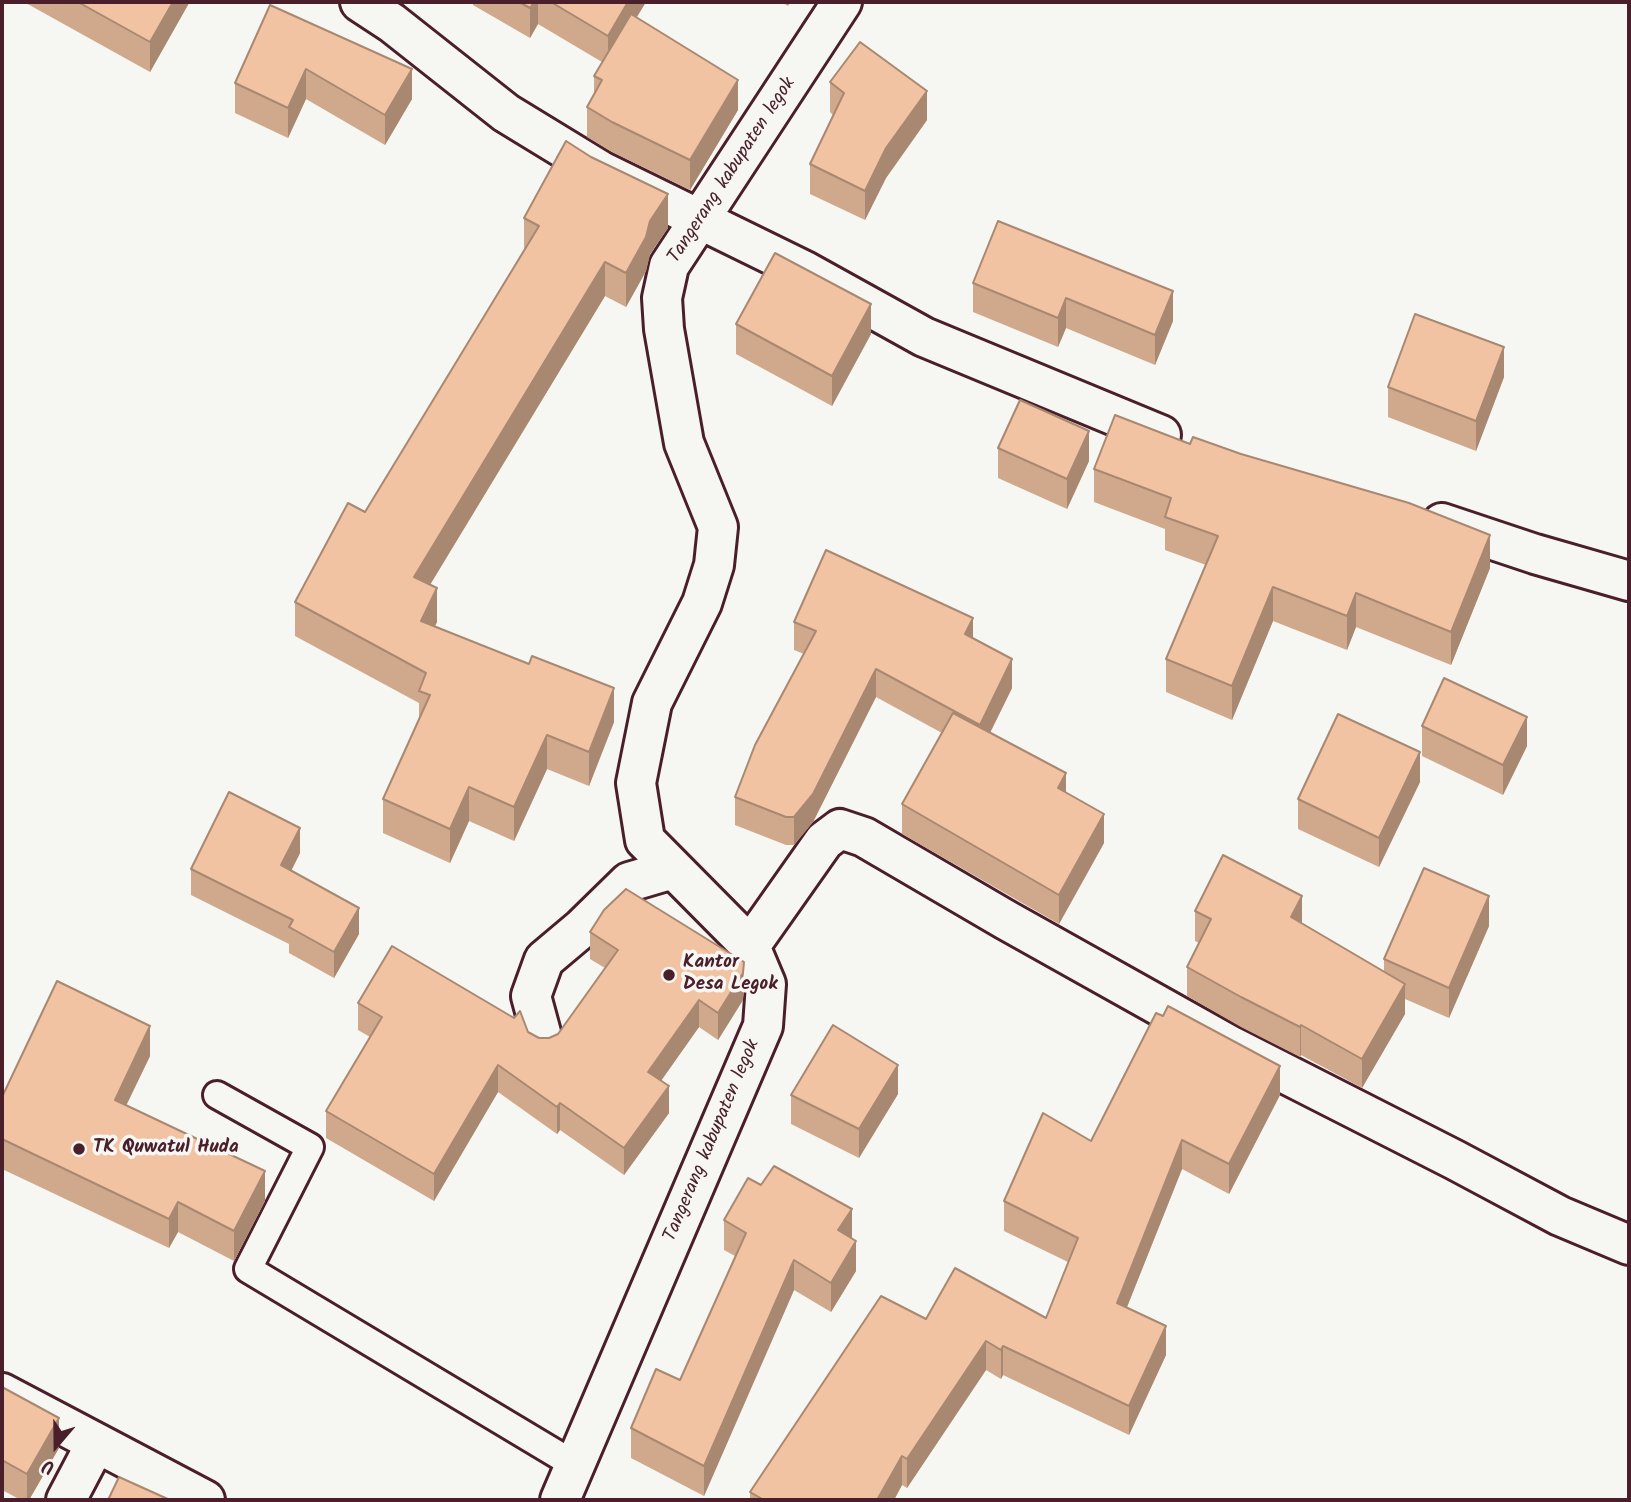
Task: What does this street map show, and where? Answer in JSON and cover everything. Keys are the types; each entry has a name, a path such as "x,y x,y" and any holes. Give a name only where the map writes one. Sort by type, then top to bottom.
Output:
{"street":[{"path":"360,2 393,23 506,113 601,172 805,271 924,337 1199,449"},
{"name":"Tangerang kabupaten legok","path":"560,1500 763,1026 765,984 750,946 645,840 636,783 652,703 702,603 714,565 718,527 684,443 664,329 663,298 670,266 842,2"},
{"path":"1406,513 1535,554 1629,580"},
{"path":"750,946 824,841 840,829 864,837 1231,1046 1560,1216 1629,1245"},
{"path":"544,1044 531,996 544,960 582,929 629,882 673,869"},
{"path":"2,1393 205,1500"},
{"path":"66,1500 96,1443"}],"lane":[{"path":"217,1095 310,1147 248,1269 575,1465"}],"building":[{"path":"78,2 173,2 150,42"},
{"path":"519,2 534,2 530,8"},
{"path":"551,2 628,2 608,36"},
{"path":"270,5 412,69 385,115 306,69 288,108 235,83"},
{"path":"631,14 738,80 690,160 587,107 602,80 594,76"},
{"path":"860,42 927,91 886,148 865,191 810,164 844,93 830,82"},
{"path":"566,141 591,157 668,194 650,221 646,237 626,273 605,262 414,577 437,588 421,621 529,664 532,656 614,688 589,752 547,735 514,807 469,787 450,829 383,799 430,695 419,691 426,673 295,602 348,503 365,512 539,226 524,218"},
{"path":"998,221 1173,291 1155,335 1066,298 1058,318 973,283"},
{"path":"775,253 871,304 832,376 736,324"},
{"path":"1415,314 1504,347 1476,421 1388,387"},
{"path":"1020,400 1089,431 1067,479 998,448"},
{"path":"1115,415 1190,444 1193,437 1241,454 1409,503 1490,535 1451,632 1356,593 1347,616 1273,587 1232,686 1166,659 1218,536 1165,517 1171,498 1094,469"},
{"path":"826,550 973,618 965,634 1012,659 980,725 876,669 813,794 794,817 786,817 735,797 755,745 816,631 794,622"},
{"path":"1444,678 1527,717 1503,765 1422,726"},
{"path":"953,713 1066,773 1058,788 1104,814 1059,895 902,804"},
{"path":"1338,714 1420,752 1379,838 1298,799"},
{"path":"229,792 300,828 281,865 359,908 334,952 289,927 293,920 191,869"},
{"path":"1223,855 1302,896 1291,917 1405,984 1362,1059 1187,967 1211,919 1195,911"},
{"path":"1424,868 1489,896 1449,988 1384,959"},
{"path":"626,889 744,962 743,973 718,1013 699,1000 648,1072 669,1086 624,1148 560,1103 557,1107 498,1065 434,1174 326,1111 382,1017 358,1003 392,946 514,1018 520,1011 528,1032 539,1038 549,1038 558,1034 618,950 590,932 604,910"},
{"name":"TK Quwatul Huda","path":"57,981 150,1026 115,1100 265,1171 234,1231 178,1202 169,1219 2,1139 2,1097"},
{"path":"1168,1006 1280,1066 1229,1164 1182,1140 1117,1303 1166,1326 1129,1406 1003,1346 1001,1350 986,1341 907,1459 902,1456 877,1500 764,1500 750,1492 881,1296 926,1319 955,1268 1046,1318 1078,1238 1004,1201 1043,1113 1091,1141 1156,1013 1163,1016"},
{"path":"833,1025 898,1065 859,1129 791,1095"},
{"path":"774,1166 852,1209 838,1230 856,1241 831,1283 794,1260 704,1466 631,1428 656,1369 680,1380 746,1233 724,1220 748,1178 761,1185"},
{"path":"2,1387 59,1418 27,1474 2,1460"},
{"path":"119,1477 170,1500 108,1500"}],"place":[{"name":"Kantor Desa Legok","path":"669,975"},
{"name":"TK Quwatul Huda","path":"79,1149"}]}
